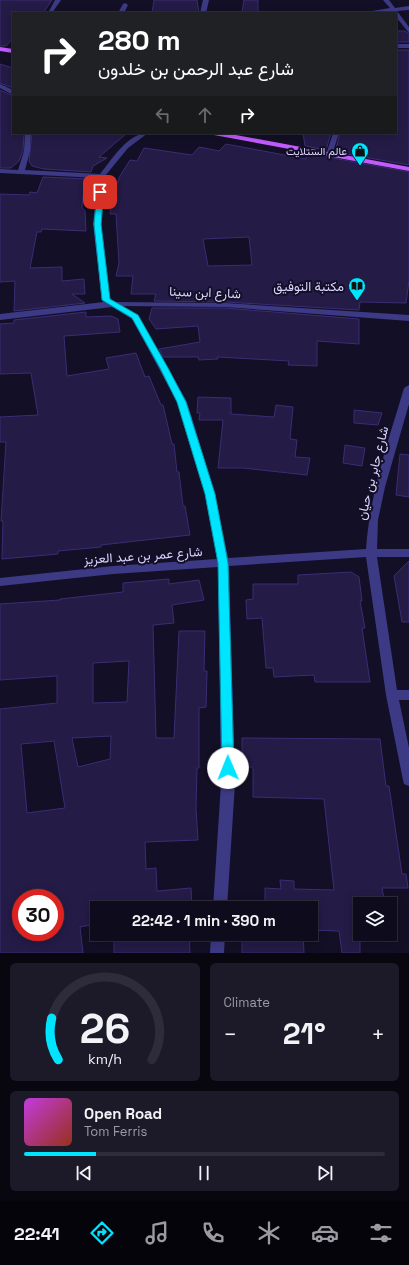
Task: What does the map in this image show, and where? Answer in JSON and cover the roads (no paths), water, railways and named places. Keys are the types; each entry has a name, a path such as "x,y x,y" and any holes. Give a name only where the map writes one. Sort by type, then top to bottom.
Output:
{"main road":[{"path":"0,44 12,46"},
{"path":"0,49 12,51"},
{"path":"220,134 409,162"},
{"path":"252,134 409,169"}],"street":[{"path":"50,12 58,0"},
{"path":"203,12 206,0"},
{"path":"386,0 396,12"},
{"path":"122,12 125,5"},
{"path":"371,12 409,8"},
{"path":"397,13 409,31"},
{"path":"397,46 409,46"},
{"path":"0,86 12,92"},
{"path":"21,172 27,151 28,134"},
{"path":"144,134 126,147 102,176 97,224 104,269 104,293 106,300 135,317 182,402 210,494 223,563 228,783 220,901"},
{"path":"331,151 336,134"},
{"path":"0,171 102,176"},
{"name":"شارع ابن سينا","path":"0,317 113,304 181,304 306,310 409,318"},
{"name":"شارع جابر بن حيان","path":"409,388 380,487 373,520 371,553 392,695 409,780"},
{"name":"شارع عمر بن عبد العزيز","path":"0,582 113,570 371,553 409,553"},
{"path":"392,695 409,695"},
{"path":"217,953 218,941"}],"place":[{"name":"عالم الستلايت","path":"360,166"},
{"name":"مكتبة التوفيق","path":"357,301"}]}
